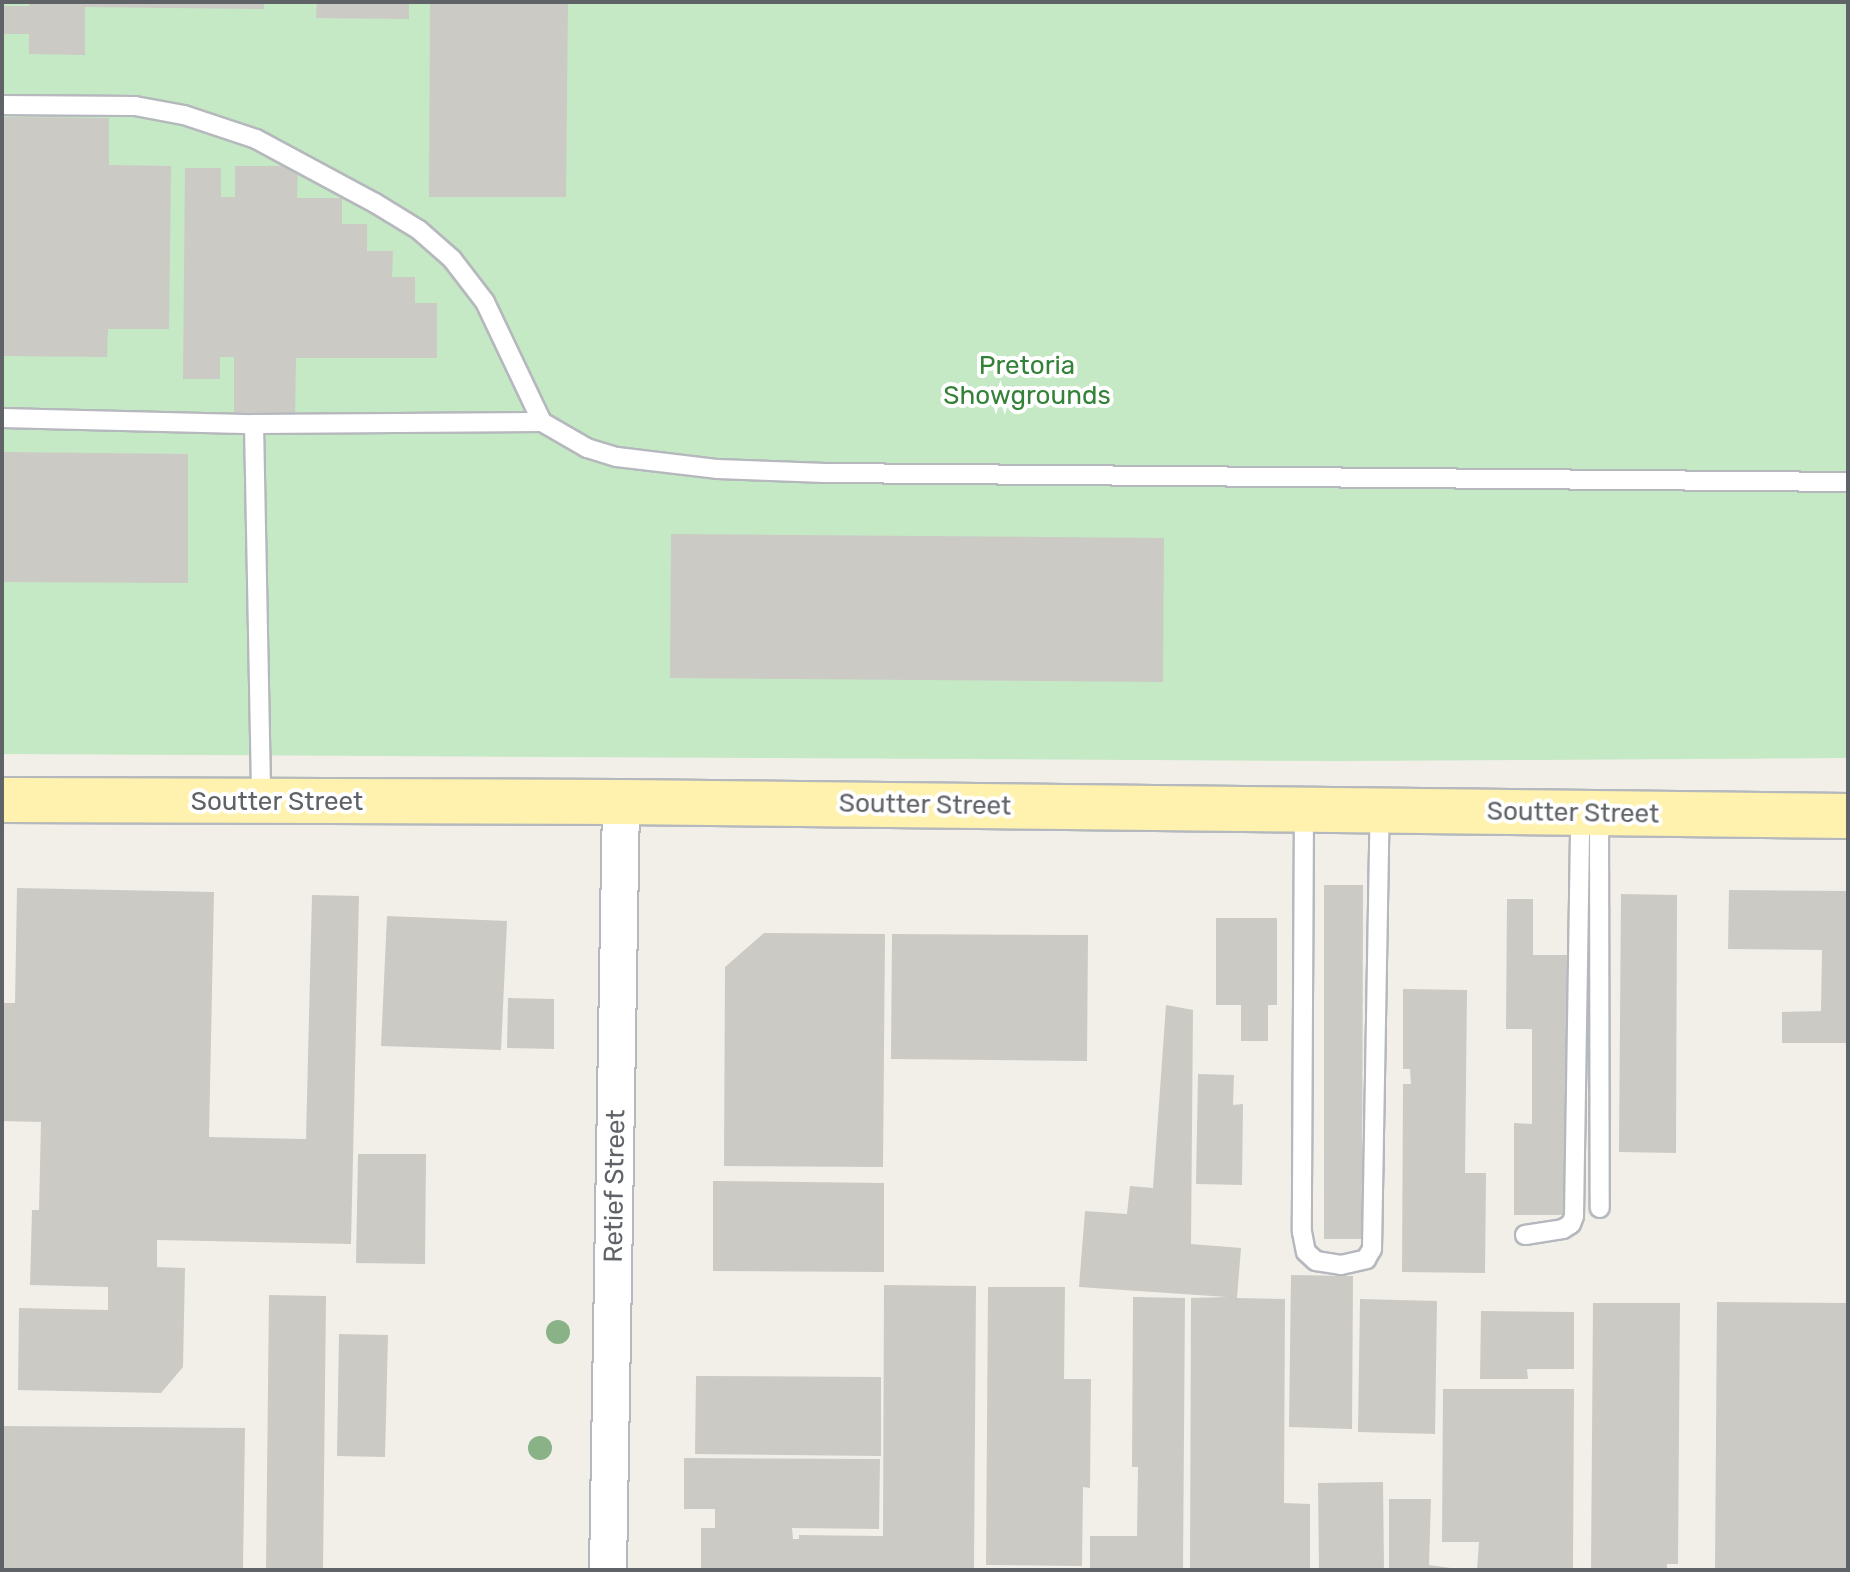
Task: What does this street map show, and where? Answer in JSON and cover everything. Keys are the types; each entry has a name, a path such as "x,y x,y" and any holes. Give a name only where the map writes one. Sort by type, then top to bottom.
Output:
{"main road":[{"name":"Soutter Street","path":"2,800 621,802 1848,816"}],"street":[{"name":"Retief Street","path":"608,1570 621,802"}],"lane":[{"path":"2,105 135,106 184,115 256,139 375,203 419,230 452,259 485,302 542,422"},
{"path":"2,418 254,424 542,422 587,448 617,457 718,469 825,473 1848,482"},
{"path":"254,424 261,802"},
{"path":"1304,810 1302,1232 1306,1252 1316,1261 1341,1265 1366,1259 1372,1249 1380,811"},
{"path":"1590,814 1600,1208"},
{"path":"1525,1235 1563,1229 1571,1224 1574,1216 1590,814"}],"green space":[{"name":"Pretoria Showgrounds","path":"2,2 1848,2 1848,758 1341,761 2,754"}],"building":[{"path":"29,2 264,2 264,9 85,7 85,55 29,54 29,34 2,34 2,6 29,6"},
{"path":"317,2 409,2 409,19 316,18"},
{"path":"430,2 568,2 566,197 429,197"},
{"path":"2,117 109,118 109,165 171,166 169,329 108,329 107,357 2,356"},
{"path":"235,166 298,166 297,198 342,198 342,224 367,224 367,251 393,251 392,277 415,277 415,303 437,303 437,358 296,358 295,417 234,416 234,357 220,357 220,379 183,379 185,168 221,168 221,197 235,197"},
{"path":"2,452 188,454 188,583 2,582"},
{"path":"671,534 1164,538 1163,682 670,678"},
{"path":"1324,885 1363,885 1362,1239 1324,1239"},
{"path":"17,888 214,892 209,1137 306,1139 312,895 359,896 351,1244 157,1240 157,1267 185,1268 183,1367 161,1393 18,1390 19,1308 108,1310 108,1287 30,1285 32,1210 39,1210 41,1122 2,1121 2,1003 15,1003"},
{"path":"1729,890 1848,891 1848,1043 1782,1043 1782,1012 1821,1011 1822,950 1728,949"},
{"path":"1621,894 1677,895 1676,1153 1619,1152"},
{"path":"1507,899 1533,899 1533,955 1567,955 1566,1215 1514,1215 1514,1123 1532,1124 1532,1029 1506,1029"},
{"path":"387,916 507,921 501,1050 381,1046"},
{"path":"1216,918 1277,918 1277,1005 1268,1005 1268,1041 1241,1041 1241,1005 1216,1005"},
{"path":"764,933 885,934 883,1167 724,1166 725,967"},
{"path":"892,934 1088,935 1087,1061 891,1059"},
{"path":"1403,989 1467,990 1465,1173 1486,1173 1485,1273 1402,1272 1403,1084 1411,1084 1410,1069 1403,1069"},
{"path":"508,998 554,999 554,1049 507,1048"},
{"path":"1166,1005 1193,1010 1191,1244 1241,1248 1237,1298 1285,1299 1284,1503 1310,1504 1310,1570 1190,1570 1191,1298 1227,1297 1079,1287 1085,1211 1127,1214 1130,1186 1153,1188"},
{"path":"1198,1074 1234,1075 1233,1105 1243,1104 1242,1185 1196,1184"},
{"path":"358,1154 426,1154 425,1264 356,1263"},
{"path":"713,1181 884,1183 884,1272 713,1271"},
{"path":"1291,1275 1353,1276 1352,1429 1289,1427"},
{"path":"884,1285 976,1286 974,1570 701,1570 701,1528 715,1528 715,1509 684,1509 684,1458 880,1459 879,1529 792,1528 793,1539 799,1539 799,1535 883,1536"},
{"path":"988,1287 1065,1287 1064,1379 1091,1379 1090,1488 1083,1487 1082,1566 986,1565"},
{"path":"269,1295 326,1296 323,1570 266,1570"},
{"path":"1133,1297 1185,1298 1183,1570 1090,1570 1090,1536 1137,1536 1138,1467 1132,1467"},
{"path":"1360,1299 1437,1301 1435,1434 1358,1432"},
{"path":"1717,1302 1848,1303 1848,1570 1715,1570"},
{"path":"1593,1303 1680,1303 1678,1564 1667,1564 1667,1570 1591,1570"},
{"path":"1481,1311 1574,1312 1574,1369 1527,1369 1528,1379 1480,1379"},
{"path":"339,1334 388,1335 385,1457 337,1456"},
{"path":"696,1376 881,1377 881,1456 695,1454"},
{"path":"1443,1389 1574,1389 1573,1570 1477,1570 1479,1542 1442,1542"},
{"path":"2,1426 245,1428 243,1570 2,1570"},
{"path":"1383,1482 1384,1570 1319,1570 1318,1483"},
{"path":"1389,1499 1431,1499 1429,1565 1465,1570 1389,1570"}]}
